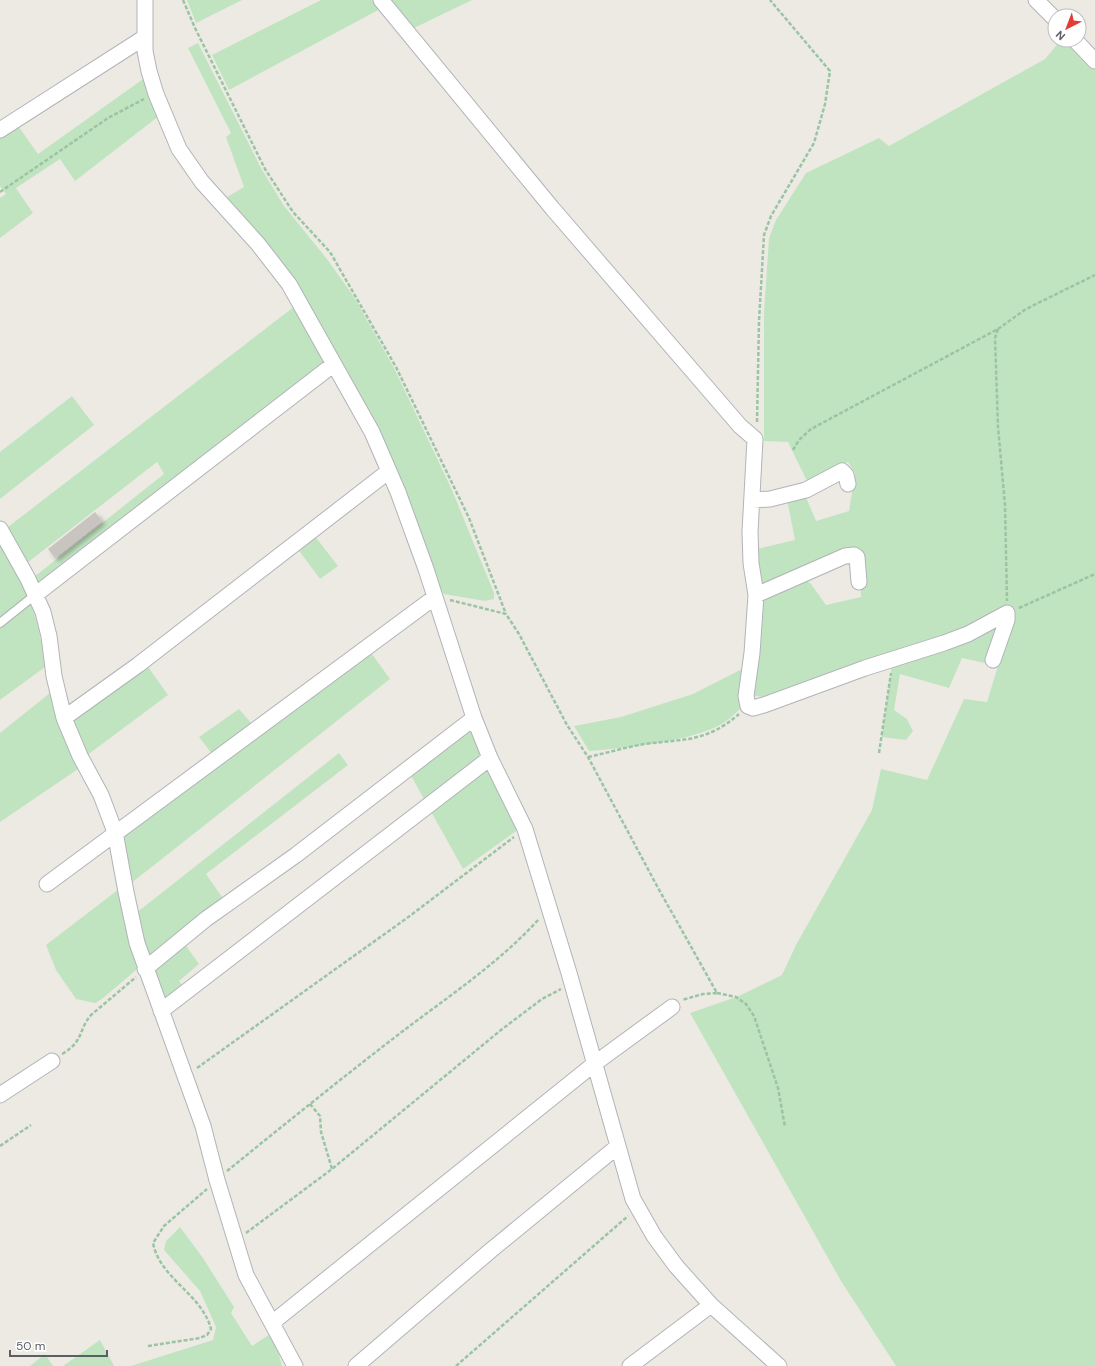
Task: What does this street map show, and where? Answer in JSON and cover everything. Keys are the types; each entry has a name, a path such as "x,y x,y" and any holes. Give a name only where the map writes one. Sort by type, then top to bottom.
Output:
{"street":[{"path":"145,0 144,38 149,71 156,94 170,129 190,166 212,194 258,244 283,275 372,432 389,471 411,526 474,718 490,758 525,829 550,907 633,1199 654,1236 676,1266 710,1305 770,1363"},
{"path":"381,0 582,243 740,426 755,439 750,548 756,595 752,654 746,696 748,706 752,708 764,705 865,668 891,661 968,634 1007,613 1007,620 993,660"},
{"path":"1036,0 1047,11"},
{"path":"0,130 144,38"},
{"path":"1083,48 1095,61"},
{"path":"35,595 334,364"},
{"path":"64,718 138,665 389,471"},
{"path":"753,500 770,499 806,490 842,471 846,474 848,484"},
{"path":"0,529 35,595 48,629 54,676 64,718 80,756 101,795 116,832 131,919 145,969 203,1126 217,1180 250,1283 295,1366"},
{"path":"756,595 845,556 854,555 857,557 859,582"},
{"path":"47,884 435,596"},
{"path":"145,969 206,919 296,855 474,718"},
{"path":"161,1011 490,758"},
{"path":"272,1323 594,1064 672,1007"},
{"path":"0,1095 52,1061"},
{"path":"356,1366 490,1251 618,1146"},
{"path":"630,1366 710,1305"}],"lane":[{"path":"0,623 35,595"}],"path":[{"path":"183,0 195,28 265,168 293,212 330,252 396,367 469,518 506,614 519,634 567,725 588,757 657,886 717,993"},
{"path":"755,439 758,410 759,321 764,235 771,216 814,143 825,104 830,71 770,0"},
{"path":"0,192 108,118 156,94"},
{"path":"793,450 799,440 811,429 998,329 1026,309 1095,275"},
{"path":"998,329 995,338 996,400 1005,505 1008,581 1007,613 1095,574"},
{"path":"435,596 506,614"},
{"path":"879,753 891,678 891,661"},
{"path":"588,757 644,744 684,741 711,733 726,726 748,706"},
{"path":"184,1075 381,936 525,829"},
{"path":"148,1346 175,1344 200,1338 207,1335 211,1330 203,1312 160,1262 155,1251 153,1243 164,1226 217,1180 310,1104 474,978 522,936 550,907"},
{"path":"52,1061 72,1048 78,1041 86,1020 91,1014 145,969"},
{"path":"236,1241 332,1168 501,1030 542,999 572,983"},
{"path":"672,1007 684,997 717,993 736,997 746,1004 754,1016 778,1088 785,1127"},
{"path":"310,1104 320,1116 321,1132 332,1168"},
{"path":"0,1146 30,1125"},
{"path":"456,1366 638,1208"}],"green space":[{"path":"187,0 242,0 196,23"},
{"path":"321,0 375,0 382,8 229,90 212,55"},
{"path":"389,0 472,0 412,29"},
{"path":"198,43 261,168 284,206 327,259 354,297 394,368 452,490 494,593 494,599 485,601 444,594 439,587 419,532 261,239 227,197 244,187 226,137 231,133 188,48"},
{"path":"1054,48 1075,48 1095,69 1095,1366 896,1366 841,1281 690,1013 739,996 782,975 796,945 872,810 881,769 927,780 964,699 987,702 998,666 962,658 949,688 900,674 894,710 907,719 913,731 906,740 882,737 893,657 765,697 755,696 753,688 758,669 759,608 765,599 805,579 811,584 826,605 861,597 860,557 761,586 753,550 795,540 787,499 805,495 816,521 849,511 855,473 848,462 807,481 788,442 764,441 764,313 769,238 776,220 806,173 879,138 889,146 1045,59"},
{"path":"146,77 159,116 75,181 60,159 16,188 33,213 0,238 0,198 6,194 0,186 0,133 16,123 38,154"},
{"path":"295,306 325,363 38,587 34,577 164,474 157,462 27,563 8,527"},
{"path":"72,396 94,425 0,499 0,452"},
{"path":"314,535 338,566 320,579 297,548"},
{"path":"0,543 17,573 30,602 43,649 45,667 0,700"},
{"path":"369,650 390,679 130,884 122,833 219,763 199,737 239,709 253,725"},
{"path":"146,664 168,695 86,756 71,717"},
{"path":"746,667 743,706 724,723 703,732 654,744 589,751 574,726 621,717 693,694"},
{"path":"50,693 57,719 81,767 0,822 0,733"},
{"path":"470,727 519,829 463,869 409,772"},
{"path":"339,753 348,765 206,874 224,900 184,943 199,964 179,981 184,988 164,1003 149,959 102,999 95,1003 76,999 56,970 46,945 119,889 126,921"},
{"path":"180,1227 203,1258 234,1307 231,1313 252,1346 273,1332 282,1366 131,1366 213,1340 216,1327 200,1291 164,1250 166,1241"},
{"path":"100,1340 114,1366 63,1366"},
{"path":"45,1354 53,1366 30,1366"}],"building":[{"path":"95,512 102,521 55,558 48,549"}]}
